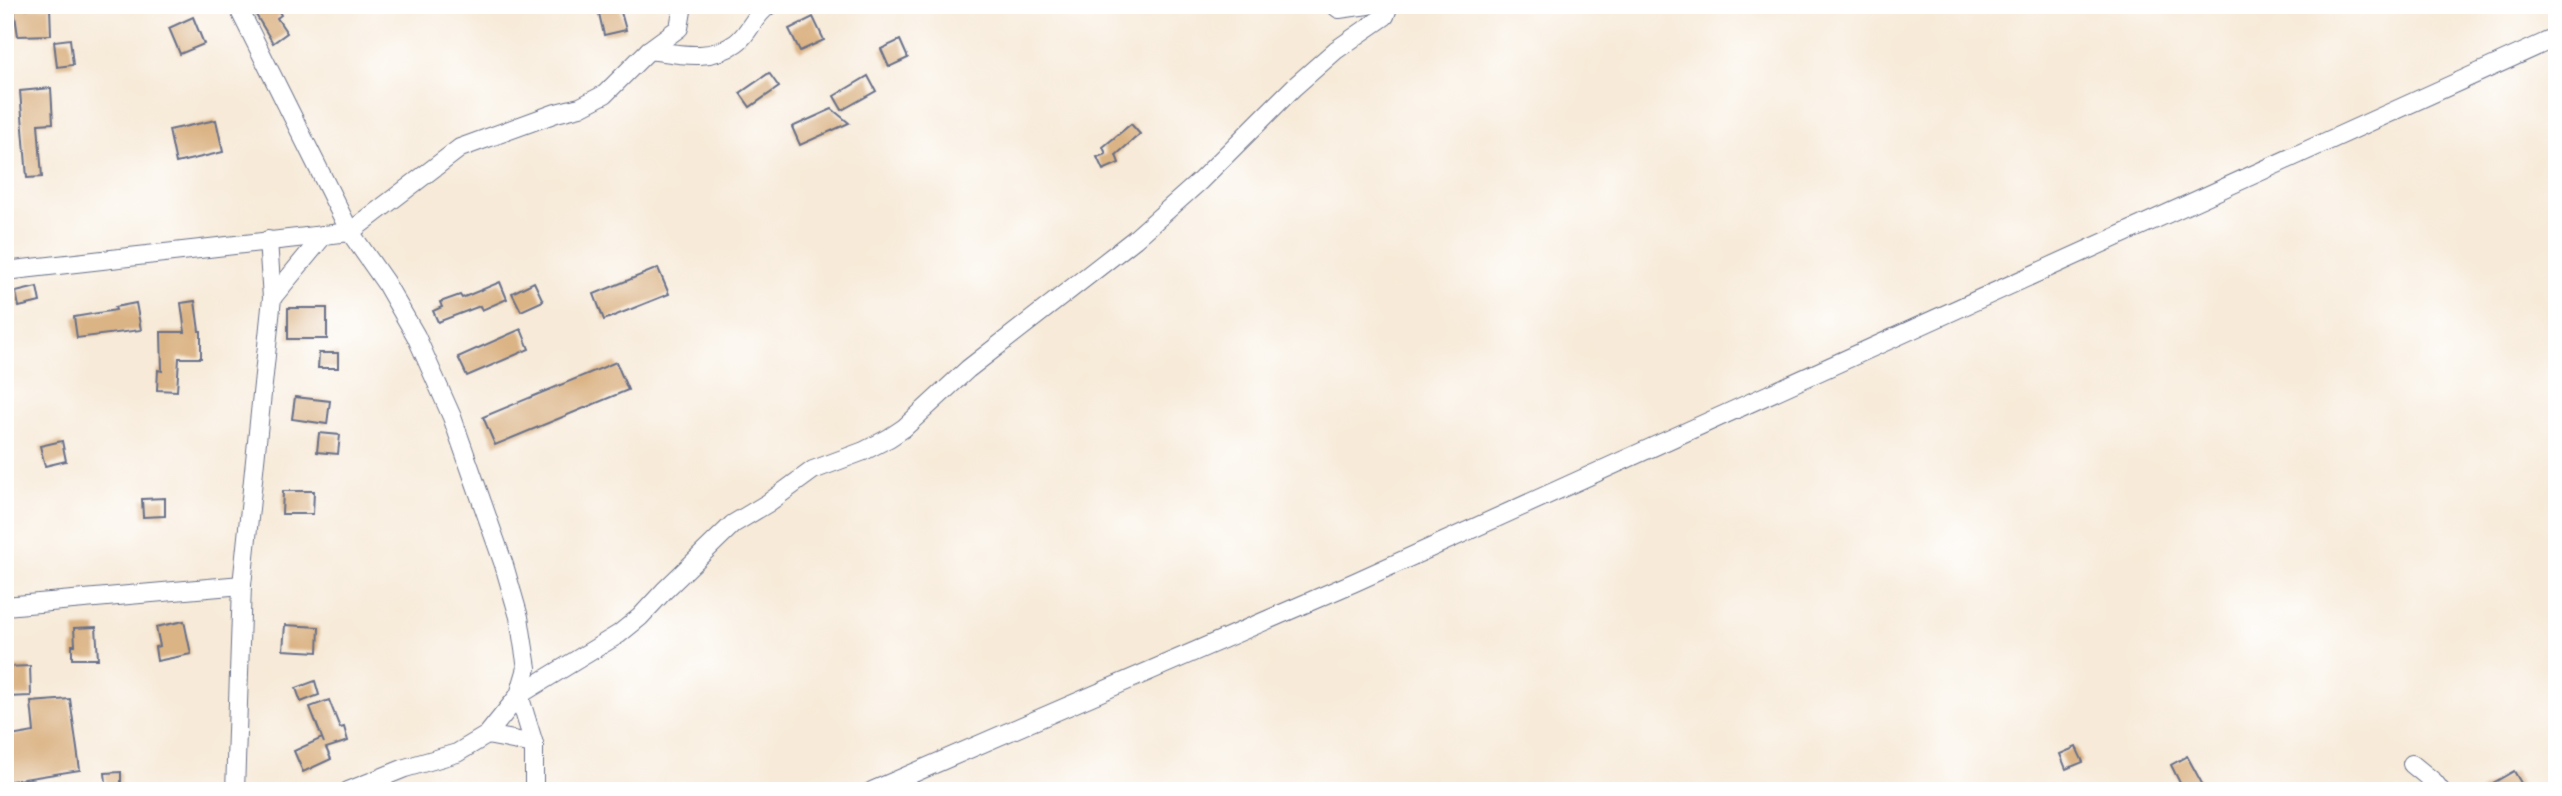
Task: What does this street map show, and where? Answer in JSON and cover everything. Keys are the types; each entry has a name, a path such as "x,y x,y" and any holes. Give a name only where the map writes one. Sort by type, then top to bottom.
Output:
{"street":[{"path":"237,5 350,232 385,282 416,336 452,417 504,565 519,617 527,668 519,695 534,744 534,791"},
{"path":"5,271 350,232 460,148 580,107 605,94 649,51 679,28 683,5"},
{"path":"649,51 703,57 737,42 758,12 769,5"},
{"path":"1334,5 1339,9 1368,5"},
{"path":"348,791 405,768 457,753 487,735 519,695 620,634 640,617 733,524 768,503 813,470 864,451 904,428 968,369 1135,239 1200,181 1294,87 1336,50 1385,16 1389,5"},
{"path":"872,791 1355,583 2557,37"},
{"path":"272,298 324,235"},
{"path":"235,791 242,585 272,298 268,240"},
{"path":"5,606 242,585"},
{"path":"487,735 534,744"},
{"path":"2412,764 2441,791"}],"building":[{"path":"250,5 275,5 281,15 277,18 287,33 273,43"},
{"path":"597,5 619,5 626,30 604,35"},
{"path":"50,7 51,35 18,36 14,9"},
{"path":"193,17 204,44 180,54 169,28"},
{"path":"813,17 824,40 800,51 789,29"},
{"path":"70,39 73,65 57,67 54,41"},
{"path":"900,40 908,58 889,67 881,49"},
{"path":"769,73 779,87 750,107 740,93"},
{"path":"868,76 876,91 842,110 834,96"},
{"path":"51,88 53,123 38,124 42,177 27,178 20,91"},
{"path":"832,109 849,123 800,145 792,127"},
{"path":"216,120 223,152 176,163 169,130"},
{"path":"1131,124 1140,134 1116,155 1119,163 1103,170 1097,157 1106,154 1103,147"},
{"path":"658,268 669,294 604,320 594,294"},
{"path":"500,282 507,299 482,310 480,306 438,322 433,311 442,307 440,302 460,295 462,298"},
{"path":"534,282 543,301 521,311 512,293"},
{"path":"37,287 40,302 19,307 16,292"},
{"path":"195,301 201,331 201,358 179,358 177,391 157,390 158,370 162,371 161,332 185,332 181,303"},
{"path":"136,303 141,330 77,338 74,317 116,310 115,307"},
{"path":"288,308 327,308 327,339 288,339"},
{"path":"521,329 529,349 467,376 458,357"},
{"path":"319,353 338,353 338,368 318,368"},
{"path":"616,362 628,390 495,445 483,417"},
{"path":"295,397 330,401 327,424 292,419"},
{"path":"319,433 340,435 338,454 317,452"},
{"path":"62,441 66,461 45,466 40,446"},
{"path":"283,491 314,491 313,514 282,514"},
{"path":"165,498 165,516 143,517 142,499"},
{"path":"184,621 191,654 157,661 155,647 160,646 156,627"},
{"path":"285,625 319,627 318,652 283,650"},
{"path":"96,627 98,659 72,659 74,628"},
{"path":"30,666 31,696 5,697 5,667"},
{"path":"315,681 319,695 301,702 296,688"},
{"path":"70,699 80,770 5,782 5,737 34,732 31,702"},
{"path":"329,700 340,728 344,727 348,741 326,748 331,759 303,772 294,751 322,738 324,743 310,707"},
{"path":"2076,747 2083,762 2066,769 2060,754"},
{"path":"2187,756 2206,791 2184,791 2171,765"},
{"path":"2514,771 2521,783 2508,791 2479,791"},
{"path":"121,772 121,791 107,791 105,773"}]}
